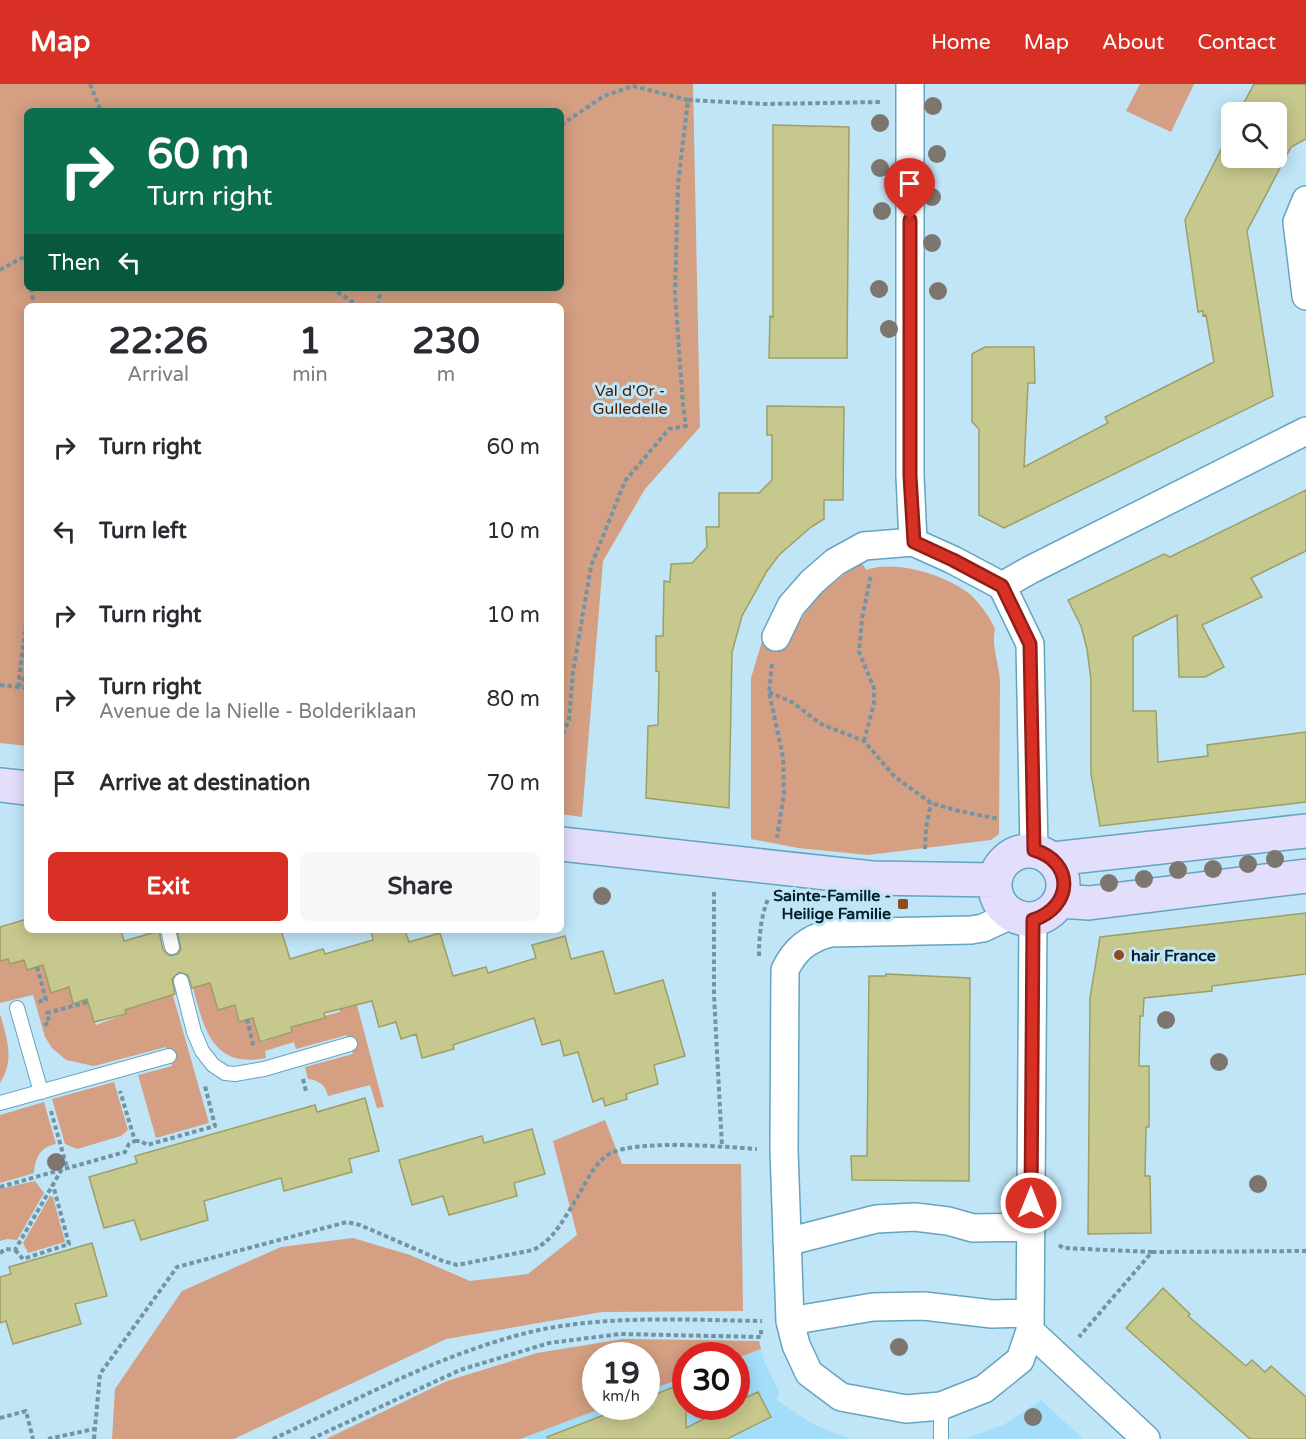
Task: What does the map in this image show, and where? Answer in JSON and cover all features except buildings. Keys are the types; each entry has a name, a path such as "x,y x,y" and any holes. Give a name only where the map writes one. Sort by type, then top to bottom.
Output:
{"street":[{"path":"910,94 910,476 914,542"},
{"path":"1306,200 1297,222 1306,296"},
{"path":"1002,586 1306,431"},
{"path":"776,637 791,606 812,582 835,562 864,546 914,542 1002,586 1030,644 1043,855 1060,868 1064,890 1054,910 1022,917 983,928 830,933 800,946 791,957 785,970 784,1150 790,1321 796,1345 809,1373 841,1397 906,1409 941,1406 984,1389 1020,1360 1030,1322 1031,1227 1022,917"},
{"path":"0,785 24,788"},
{"path":"1022,917 1004,908 995,890 995,880 1002,864 1016,853 1043,855 1306,831"},
{"path":"564,844 872,878 995,880"},
{"path":"1060,901 1089,903 1306,876"},
{"path":"787,1242 876,1219 915,1218 948,1221 973,1228 1031,1227"},
{"path":"790,1321 873,1307 924,1306 992,1314 1030,1322 1146,1439"}],"lane":[{"path":"169,933 172,947"},
{"path":"181,981 194,1032 202,1051 213,1065 230,1074 250,1072 350,1044"},
{"path":"17,1008 43,1091"},
{"path":"0,1103 169,1056"},
{"path":"941,1406 941,1439"}],"path":[{"path":"90,84 99,108"},
{"path":"564,123 604,96 633,85 688,100 765,104 869,102 910,94"},
{"path":"564,731 569,720 573,672 591,566 616,502 625,481 669,429 686,426 675,293 678,184 688,100"},
{"path":"0,270 24,256"},
{"path":"336,291 354,303"},
{"path":"864,741 874,703 874,688 859,652 862,619 873,568"},
{"path":"776,637 768,692 783,757 784,794 776,844"},
{"path":"18,687 24,640"},
{"path":"18,687 24,679"},
{"path":"0,685 24,688"},
{"path":"768,692 792,702 821,724 841,734 864,741 895,777 931,802 959,811 999,819"},
{"path":"925,858 926,828 931,802"},
{"path":"714,882 714,995 722,1147"},
{"path":"17,1008 46,1000 37,967"},
{"path":"24,1031 49,1023 46,1013 88,1002"},
{"path":"0,1187 125,1152 129,1144 135,1141 141,1141 147,1145 215,1126 205,1084 213,1065"},
{"path":"114,1071 135,1141"},
{"path":"15,1250 64,1169 43,1091"},
{"path":"94,1439 100,1374 177,1267 347,1222 360,1225 457,1265 533,1250 543,1245 554,1234 593,1172 607,1155 628,1148 648,1146 758,1149"},
{"path":"0,1253 6,1249 15,1250 23,1258 69,1245 53,1185"},
{"path":"1031,1227 1063,1248 1152,1252 1306,1251"},
{"path":"1075,1342 1152,1252"},
{"path":"273,1439 452,1355 539,1330 623,1319 760,1321"},
{"path":"311,1439 460,1370 549,1343 620,1334 758,1337"},
{"path":"0,1418 26,1411 33,1439"},
{"path":"48,1439 94,1429"}],"shaded area":[{"path":"761,1349 779,1392 777,1400 809,1422 852,1439 520,1439 582,1416 582,1420 660,1420 660,1386 672,1382 672,1420 750,1420 750,1353"},
{"path":"1041,1400 1083,1439 965,1439 1005,1424"}],"green space":[{"name":"Val d'Or - Gulledelle","path":"0,84 693,84 700,427 645,489 603,561 582,817 564,814 564,303 24,303 24,746 0,743"},
{"path":"1140,84 1194,84 1171,132 1126,111"},
{"path":"862,563 866,570 891,566 920,571 949,581 971,595 995,629 995,648 1000,681 999,834 991,840 868,855 798,848 751,839 751,678 763,638 791,639 804,615 820,595 839,578"},
{"path":"8,959 10,964 24,960 27,970 43,965 51,992 69,987 73,1003 88,999 96,1025 126,1014 125,1009 158,1000 151,975 166,971 209,1123 156,1138 138,1075 172,1066 166,1047 94,1066 66,1060 52,1048 45,1037 33,995 0,1003 0,961"},
{"path":"210,983 218,1010 234,1005 239,1021 253,1018 261,1043 292,1032 290,1026 340,1012 337,999 357,1005 384,1107 377,1108 370,1085 328,1096 321,1084 308,1079 305,1067 353,1054 347,1035 296,1049 294,1042 265,1051 266,1058 248,1060 233,1057 222,1051 207,1031 193,988"},
{"path":"0,1014 7,1040 8,1057 5,1074 0,1083"},
{"path":"114,1082 128,1130 121,1136 77,1149 65,1144 52,1099"},
{"path":"44,1102 56,1144 39,1154 34,1173 0,1183 0,1115"},
{"path":"605,1120 622,1164 741,1164 743,1311 602,1312 446,1339 234,1439 112,1439 115,1389 182,1291 281,1247 353,1238 410,1255 470,1281 528,1274 577,1235 553,1141"},
{"path":"35,1181 44,1193 17,1240 0,1241 0,1189"},
{"path":"50,1196 53,1197 65,1242 28,1253 23,1243"},
{"path":"623,1339 759,1341 761,1349 750,1353 750,1342 672,1342 672,1382 660,1386 660,1342 605,1342"},
{"path":"582,1346 582,1416 520,1439 326,1439 447,1381 537,1353"}],"place":[{"name":"Sainte-Famille - Heilige Familie","path":"903,904"},
{"name":"hair France","path":"1119,955"}],"route":[{"path":"910,220 910,476 914,542 1002,586 1030,644 1034,850 1053,859 1060,868 1063,879 1064,890 1054,910 1033,920 1031,1203"}]}
